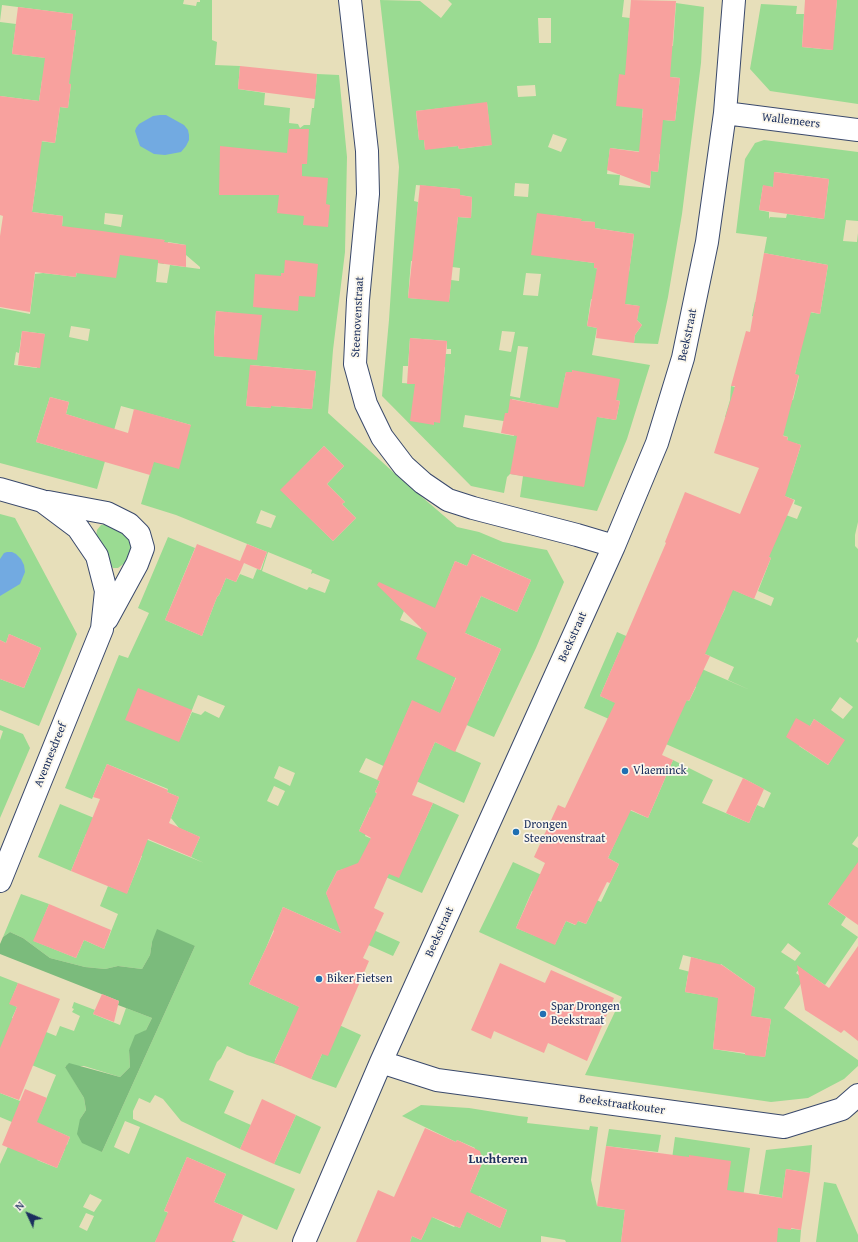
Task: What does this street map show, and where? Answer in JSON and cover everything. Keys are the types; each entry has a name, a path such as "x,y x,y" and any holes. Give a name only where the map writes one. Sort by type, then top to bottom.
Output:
{"street":[{"name":"Steenovenstraat","path":"350,0 367,151 368,194 358,300 356,364 366,404 382,436 404,466 423,483 448,500 614,546"},
{"name":"Beekstraat","path":"304,1242 381,1062 614,546 657,443 683,358 707,242 725,113 734,0"},
{"name":"Wallemeers","path":"725,113 858,130"},
{"name":"Avennesdreef","path":"0,489 42,501 107,513 130,524 139,534 143,548 137,564 102,629 0,880"},
{"name":"Avennesdreef","path":"42,501 78,528 97,556 106,591 102,629"},
{"name":"Beekstraatkouter","path":"381,1062 437,1080 784,1127 842,1109 858,1095"}],"green space":[{"path":"0,0 184,0 183,4 196,6 197,2 200,2 200,0 212,0 212,40 217,42 215,65 240,66 238,89 265,93 264,105 290,108 289,123 298,124 300,128 304,125 310,125 312,108 314,108 317,74 339,75 347,157 345,252 333,350 328,413 402,480 457,527 479,532 503,542 547,550 564,582 536,648 494,737 412,701 389,754 423,769 435,742 481,763 464,803 366,758 359,772 380,781 375,792 382,798 377,810 370,807 359,831 366,834 365,836 409,855 433,803 459,815 422,893 358,865 337,871 326,893 336,913 400,942 393,956 283,907 249,984 361,1035 336,1088 311,1079 322,1054 294,1020 275,1060 282,1064 281,1066 247,1055 227,1046 221,1058 217,1062 209,1080 234,1091 224,1113 251,1125 240,1149 181,1121 163,1099 155,1095 150,1103 139,1098 133,1111 133,1119 295,1189 277,1230 214,1202 226,1174 187,1157 164,1211 236,1242 166,1242 157,1238 155,1242 0,1242 0,1164 10,1142 39,1155 37,1160 57,1168 65,1149 45,1140 45,1136 0,1117 0,1093 20,1101 40,1114 56,1075 0,1052 0,976 18,983 10,1003 17,1007 12,1018 56,1036 60,1026 74,1031 80,1016 72,1012 74,1009 72,1008 74,1002 95,1010 93,1014 120,1025 126,1008 152,1018 146,1030 129,1050 130,1067 120,1077 84,1066 65,1066 84,1098 86,1110 80,1119 102,1152 195,946 152,942 150,955 142,969 118,966 105,969 85,967 50,958 23,938 10,932 3,937 21,894 49,904 34,941 76,958 84,940 104,949 118,914 100,906 108,886 127,893 142,856 86,834 71,871 38,857 60,804 204,863 191,857 200,837 179,828 171,818 179,797 167,792 168,789 107,764 92,799 65,788 119,655 128,658 149,613 138,608 168,537 195,548 165,620 202,636 226,578 236,582 240,574 253,579 257,569 261,570 267,552 176,515 141,504 154,460 191,425 121,406 97,489 0,463 0,308 30,314 35,274 43,273 76,277 79,252 62,226 63,216 32,212 37,176 0,171 0,136 55,143 60,107 68,108 71,84 42,80 39,101 0,96 0,22 16,24 12,54 72,61 76,30 71,30 73,14 2,5 0,21","holes":["105,213 123,215 121,227 104,224","152,239 164,240 161,260","168,242 186,245 186,255 200,267 200,269 170,265 167,283 156,282 158,263 164,264","216,311 233,313 226,357 214,356","71,326 90,329 88,341 69,337","22,331 45,334 38,357 37,368 14,365 16,352 19,353","251,365 316,371 312,409 271,406 271,408 246,406","50,397 69,402 66,414 98,424 88,457 36,442","324,446 344,466 327,484 345,502 342,504 356,518 333,541 281,490","261,510 276,516 271,528 256,523","268,552 312,570 311,574 313,573 330,580 325,593 309,587 307,590 262,571","473,554 531,580 517,612 481,596 476,608 442,593 455,561 467,566","407,604 431,607 421,629 400,620","454,628 501,649 478,701 451,689 457,674","198,695 225,706 219,718 205,711 201,715 192,712 179,742","279,766 295,773 290,786 274,778","274,786 285,791 278,806 267,801","125,1121 140,1127 129,1154 114,1147","49,1128 70,1137 67,1145 46,1136","90,1194 102,1200 94,1212 83,1207","86,1213 94,1216 87,1231 79,1227"]},
{"path":"380,0 420,1 441,18 452,4 448,0 624,0 622,17 630,18 628,42 673,46 676,3 704,7 701,63 682,214 668,297 658,344 634,343 635,335 642,325 637,320 639,306 591,299 587,326 597,328 592,355 650,365 627,439 597,511 520,497 523,476 510,474 507,477 504,493 471,486 382,396 389,320 399,167","holes":["538,18 551,18 551,43 539,43","646,74 680,78 675,121 642,118","535,85 536,96 518,97 517,86","487,103 491,145 459,149 458,146 425,149 424,140 419,140 416,111","553,134 567,139 561,152 548,147","610,148 660,154 658,172 651,171 650,188 619,185 620,175 607,174","515,183 529,184 528,197 514,196","416,185 460,189 460,195 472,197 471,218 458,217 456,233 416,229 418,202 414,201","550,215 595,222 595,228 634,234 629,272 594,268 594,263 544,256","411,261 452,264 452,267 460,268 459,281 451,280 449,301 408,298","526,273 541,274 538,296 523,295","502,331 515,332 511,352 499,350","410,338 447,341 447,349 451,349 451,354 443,354 442,366 445,367 443,386 402,383 403,366 408,366","518,346 528,347 520,398 510,396","572,370 616,400 620,401 616,420 581,414 563,386 566,372 572,372","512,399 542,405 539,421 509,414","465,415 516,423 514,436 463,427"]},
{"path":"837,0 858,0 858,104 770,91 750,69 761,4 797,6 796,14 804,14 802,47 832,50"},
{"path":"764,140 858,152 858,221 846,220 843,241 857,242 858,233 858,522 855,535 855,546 858,549 858,637 856,641 858,643 858,836 852,844 858,848 858,889 839,890 828,904 846,917 841,925 858,937 825,985 800,968 796,973 804,979 784,1008 858,1060 858,1066 844,1079 808,1098 771,1102 585,1075 622,997 479,932 513,862 601,902 619,864 608,858 620,832 606,800 648,818 673,760 713,780 702,803 749,823 757,805 764,808 771,793 743,778 584,708 617,632 750,690 728,680 734,667 703,653 725,609 729,588 771,606 774,598 758,591 771,558 732,541 786,515 797,519 802,507 794,504 795,500 774,492 792,474 801,445 787,441 788,437 725,417 730,400 731,386 787,401 788,399 793,400 799,376 795,374 805,330 752,316 755,302 820,314 828,265 764,253 767,237 736,233 745,159 755,143","holes":["775,172 829,179 824,219 787,214 786,218 770,217 769,219 769,212 759,210 763,186 773,187","620,650 696,687 689,701 687,700 652,718 600,696","840,697 853,707 843,719 831,710","814,719 844,740 828,765 799,746","532,891 581,913 584,906 593,910 586,924 578,921 575,925 566,921 555,944 516,928","788,943 801,953 795,961 781,952","683,955 706,961 702,975 679,969","721,964 755,988 752,1008 743,1007 742,1015 771,1019 765,1057 713,1049 717,1011 733,1000 685,992 688,974 714,978"]},
{"path":"0,514 15,518 77,634 39,726 0,710 0,679 24,688 41,648 9,634 6,643 0,640"},
{"path":"111,524 121,527 131,542 131,552 126,562 118,568 113,568 96,537 97,530 101,525"},
{"path":"0,725 23,734 30,748 0,818 0,740 3,731 0,730"},
{"path":"157,929 195,946 102,1152 82,1143 77,1134 80,1119 86,1110 84,1098 65,1067 69,1063 120,1077 130,1067 129,1050 135,1035 146,1030 152,1018 118,1005 119,1001 0,954 0,944 3,937 10,932 23,938 50,958 85,967 105,969 118,966 142,969 150,955 152,942"},
{"path":"421,1105 469,1108 528,1117 527,1123 589,1130 590,1126 598,1127 591,1180 597,1206 625,1210 621,1242 566,1242 565,1240 541,1236 541,1242 410,1242 412,1236 421,1240 426,1230 402,1219 432,1217 454,1227 460,1228 464,1218 460,1216 483,1161 481,1154 474,1151 475,1148 457,1140 456,1142 402,1116","holes":["479,1196 507,1210 500,1228 471,1214"]},
{"path":"296,1115 321,1127 300,1174 274,1164"},
{"path":"609,1129 661,1135 658,1152 606,1146"},
{"path":"675,1137 750,1148 737,1240 700,1242 662,1231"},
{"path":"812,1145 810,1173 786,1169 782,1198 759,1194 766,1150"},
{"path":"824,1182 836,1184 858,1235 858,1242 816,1242"},
{"path":"755,1224 801,1230 800,1242 752,1242"}],"water":[{"path":"166,115 184,125 188,130 189,140 181,152 165,155 154,154 140,146 135,131 136,128 139,124 153,116"},
{"path":"7,552 16,554 21,559 25,572 20,584 0,596 0,559 4,553"}],"building":[{"path":"631,0 676,1 670,77 680,78 675,121 663,120 658,172 651,171 650,186 607,170 610,148 639,152 643,109 616,106 619,74 625,75"},
{"path":"805,0 837,0 833,50 802,47"},
{"path":"18,7 73,14 71,30 76,30 69,84 71,84 68,108 60,107 55,143 42,141 32,212 63,216 62,226 165,240 164,242 186,245 186,267 158,263 158,260 120,255 116,278 76,273 76,277 35,272 30,312 0,307 0,236 3,216 0,215 0,96 39,101 45,58 12,54"},
{"path":"240,66 317,74 315,99 238,89"},
{"path":"487,102 492,145 459,149 458,146 425,150 424,140 419,140 416,111"},
{"path":"289,129 309,129 307,164 302,164 302,176 328,178 326,204 330,205 328,227 303,225 304,216 277,213 279,195 219,195 220,146 287,153"},
{"path":"774,172 829,179 824,219 759,210 763,185 773,187"},
{"path":"420,185 460,189 460,195 472,197 471,218 458,217 449,302 408,298"},
{"path":"537,213 582,219 581,221 595,222 595,228 634,234 625,304 640,306 637,320 642,325 635,335 634,343 596,338 597,328 587,326 597,268 594,268 594,263 531,255"},
{"path":"764,253 828,265 820,314 811,312 795,374 799,375 783,436 788,437 787,440 801,445 785,496 794,500 769,557 771,558 754,599 733,590 705,654 710,656 689,701 687,700 662,755 673,760 648,818 631,810 608,858 619,864 610,883 607,882 586,924 578,921 576,925 566,921 555,945 516,928 545,863 534,857 558,805 565,808 615,703 600,696 666,543 665,542 685,492 740,514 759,468 714,453 735,386 731,386 746,331 750,332"},
{"path":"285,260 318,264 315,297 299,296 298,311 253,307 255,274 281,276 281,273 284,273"},
{"path":"216,311 262,315 257,360 214,356"},
{"path":"22,331 45,334 40,368 18,365"},
{"path":"410,338 447,341 440,423 434,422 434,425 410,421 415,384 407,384"},
{"path":"250,365 316,371 312,409 246,406"},
{"path":"572,370 620,379 616,400 620,401 616,420 597,417 584,487 510,474 517,436 501,433 505,413 508,413 510,399 558,408 566,372 572,372"},
{"path":"50,397 69,402 66,414 128,433 134,409 191,425 179,469 154,462 150,475 36,442"},
{"path":"324,446 344,466 327,484 345,502 342,504 356,518 333,541 280,490"},
{"path":"197,544 240,561 247,544 267,552 260,570 244,563 236,582 226,578 202,636 165,620"},
{"path":"472,554 531,580 517,612 481,596 465,633 501,649 455,752 435,742 412,795 433,803 399,878 389,874 374,908 384,913 363,958 369,961 328,1056 322,1054 311,1079 274,1063 299,1007 249,984 274,931 273,930 283,907 341,933 326,893 337,871 358,863 371,838 359,831 377,793 375,792 380,781 377,780 412,700 440,713 456,678 416,659 427,633 377,585 379,582 435,608 455,561 467,566"},
{"path":"9,634 41,648 24,688 0,679 0,640 6,643"},
{"path":"138,688 192,710 179,742 125,720"},
{"path":"796,718 810,726 814,719 845,740 828,765 786,737"},
{"path":"107,764 168,790 167,792 179,797 169,823 200,837 191,857 148,839 127,894 71,871 100,799 93,797"},
{"path":"743,778 764,789 749,823 726,813"},
{"path":"858,862 858,925 828,904"},
{"path":"49,904 111,930 104,949 84,940 76,958 33,941"},
{"path":"858,946 858,1041 844,1030 841,1033 805,1010 797,965 829,988"},
{"path":"691,957 722,965 755,988 751,1016 771,1019 765,1057 713,1049 718,998 685,992"},
{"name":"Spar Drongen Beekstraat","path":"500,963 545,983 551,970 614,998 587,1061 548,1043 544,1053 494,1031 491,1039 471,1030"},
{"path":"18,983 60,999 19,1100 0,1093 0,1048 17,1007 9,1004"},
{"path":"102,994 119,1001 114,1022 93,1014"},
{"path":"25,1089 47,1098 37,1122 70,1137 57,1168 2,1145"},
{"path":"262,1099 296,1115 274,1164 240,1149"},
{"path":"425,1128 456,1142 457,1140 480,1151 483,1161 470,1192 507,1210 500,1228 467,1212 460,1228 432,1217 421,1240 412,1236 410,1242 356,1242 378,1190 394,1197"},
{"path":"606,1146 731,1161 727,1190 782,1198 786,1169 810,1173 801,1230 778,1228 777,1242 621,1242 625,1210 597,1206"},
{"path":"187,1157 226,1174 214,1202 243,1215 232,1242 155,1242 168,1212 164,1211"}],"place":[{"name":"Vlaeminck","path":"625,771"},
{"name":"Drongen Steenovenstraat","path":"516,832"},
{"name":"Biker Fietsen","path":"319,979"},
{"name":"Spar Drongen Beekstraat","path":"543,1014"}],"district":[{"name":"Luchteren","path":"498,1160"}]}
